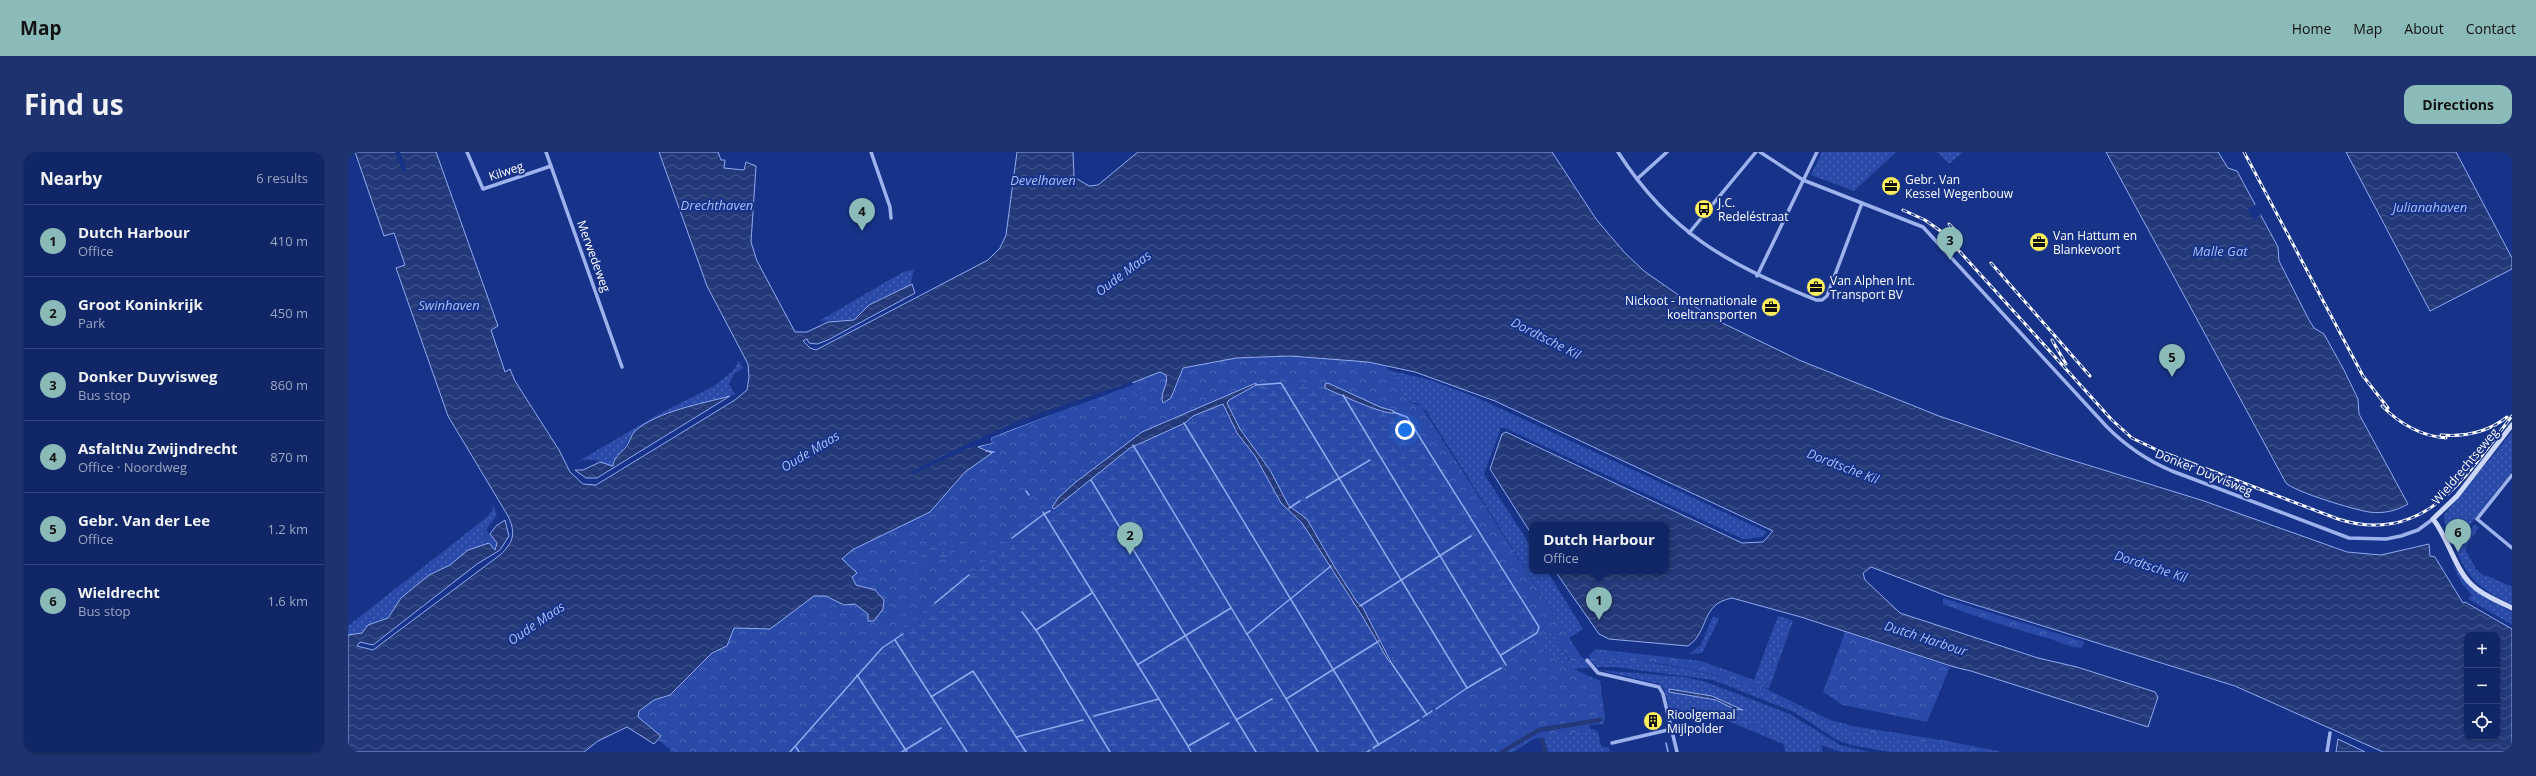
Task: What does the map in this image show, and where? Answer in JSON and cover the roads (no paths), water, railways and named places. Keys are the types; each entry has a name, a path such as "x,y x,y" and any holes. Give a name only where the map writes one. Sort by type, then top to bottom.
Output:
{"street":[{"name":"Kilweg","path":"468,152 482,189 551,166"},
{"name":"Merwedeweg","path":"546,152 622,367"},
{"path":"871,152 890,207 891,218"},
{"path":"1618,152 1637,179 1666,213 1689,233 1720,256 1757,276 1816,300 1824,299 1862,203"},
{"path":"1637,179 1667,152"},
{"path":"1689,233 1756,152"},
{"name":"Donker Duyvisweg","path":"1760,152 1804,180 1923,227 1935,237 2107,427 2123,442 2146,459 2172,471 2349,538 2362,540 2394,538 2418,530 2433,519"},
{"path":"1757,276 1817,152"},
{"name":"Wieldrechtseweg","path":"2433,519 2457,496 2512,425"},
{"path":"2512,475 2477,519 2512,548"},
{"path":"2433,519 2446,536 2460,567 2470,582 2482,592 2512,608"},
{"path":"1587,660 1598,673 1659,687 1663,694 1677,752"},
{"path":"1612,743 1672,729"},
{"path":"2327,752 2330,733"}],"water":[{"path":"355,152 436,152 498,326 491,330 505,372 510,369 515,381 559,450 570,472 583,484 596,485 735,400 747,390 749,377 748,364 707,286 659,152 718,152 721,160 725,160 724,168 744,170 746,162 756,166 751,242 757,261 795,332 807,332 828,322 854,320 869,305 912,284 915,293 828,340 817,344 809,343 807,339 803,341 810,348 816,350 988,260 1000,248 1006,235 1017,152 1073,152 1074,177 1089,186 1098,185 1138,152 1552,152 1596,219 1624,252 1644,271 1710,317 1799,360 1939,416 2052,454 2204,501 2347,552 2381,555 2429,544 2430,556 2435,557 2463,603 2465,602 2512,629 2512,752 2383,752 2235,686 1947,596 1871,567 1863,573 1865,580 1900,613 2038,658 2077,667 2155,692 2158,697 2148,727 1971,671 1954,667 1801,617 1732,598 1722,601 1715,606 1710,612 1700,633 1688,646 1609,639 1599,634 1557,574 1669,574 1669,522 1529,522 1529,530 1490,469 1502,434 1506,432 1742,543 1763,542 1773,531 1495,401 1415,372 1368,362 1290,356 1236,358 1183,368 1171,398 1163,403 1162,396 1167,379 1166,375 1160,372 991,438 992,443 978,447 992,453 965,472 930,512 852,550 842,559 857,573 852,577 856,585 875,590 884,600 883,609 874,621 868,621 868,614 855,604 844,605 826,596 814,596 770,629 734,628 727,646 712,653 670,695 654,700 639,711 638,717 661,736 654,744 627,727 598,741 584,752 348,752 348,635 362,633 368,625 388,618 401,598 429,575 450,565 468,550 489,543 495,550 497,543 490,534 496,526 505,520 509,536 500,550 477,564 373,645 360,642 357,646 373,650 500,555 511,541 513,532 508,516 448,416 396,268 405,265 394,233 384,236"},
{"name":"Malle Gat","path":"2106,152 2218,152 2228,168 2237,171 2278,247 2279,261 2309,320 2314,328 2324,334 2344,370 2358,399 2359,414 2408,504 2379,513 2362,511 2313,496 2286,483"},
{"name":"Julianahaven","path":"2346,152 2456,152 2512,258 2512,269 2430,311"},
{"path":"1256,383 1256,385 1229,400 1227,403 1240,429 1270,470 1289,506 1307,519 1334,566 1357,602 1362,606 1392,664 1388,660 1361,614 1302,523 1281,503 1255,456 1237,433 1223,404 1193,416 1185,423 1130,448 1054,509 1052,507 1059,497 1077,481 1142,432"},
{"path":"1328,383 1380,407 1394,411 1394,413 1381,411 1349,399 1325,388 1325,384"},
{"path":"730,396 597,478 586,478 575,470 583,470 600,462 613,466 616,458 627,445 635,431 644,424 655,418 680,409"},
{"path":"1669,689 1712,696 1743,710 1734,709 1716,700 1669,692"},
{"path":"2338,739 2365,752 2336,752"}],"waterway":[{"path":"1256,385 1281,383 1467,688 1436,709"},
{"path":"1343,395 1506,665"},
{"path":"1393,412 1407,417 1539,627 1537,633 1501,655"},
{"path":"1184,423 1379,745"},
{"path":"1133,445 1318,752"},
{"path":"986,451 994,452"},
{"path":"1306,498 1370,460"},
{"path":"1091,480 1256,752"},
{"path":"1026,491 1029,495"},
{"path":"1289,508 1300,501"},
{"path":"1043,512 1044,514 1050,511"},
{"path":"1012,538 1044,514 1188,746"},
{"path":"1360,606 1471,536"},
{"path":"1247,634 1331,566"},
{"path":"935,603 969,575"},
{"path":"1036,630 1092,593"},
{"path":"1137,665 1231,608"},
{"path":"1022,612 1038,633 1110,752"},
{"path":"790,752 882,648 903,634"},
{"path":"895,640 967,752"},
{"path":"1286,699 1379,641"},
{"path":"1392,664 1427,715"},
{"path":"1467,688 1501,668"},
{"path":"931,697 973,671 1026,752"},
{"path":"857,675 907,752"},
{"path":"1094,716 1159,699"},
{"path":"1236,720 1272,699"},
{"path":"1423,717 1432,711"},
{"path":"1016,737 1083,720"},
{"path":"1373,748 1419,720"},
{"path":"1502,752 1539,730 1600,720"},
{"path":"1191,752 1188,746 1229,723"},
{"path":"902,752 941,728"},
{"path":"1542,740 1545,752"},
{"path":"1666,743 1668,752"},
{"path":"796,747 799,752"}],"railway":[{"path":"2244,152 2363,376 2388,408"},
{"path":"1903,210 1925,220 1942,232 2112,420 2132,438 2157,450 2338,519 2369,525 2396,523 2420,514 2441,500 2460,482 2512,416"},
{"path":"1949,224 1958,233"},
{"path":"1991,263 2090,376"},
{"path":"2052,340 2066,364"},
{"path":"2382,406 2411,428 2428,435 2446,438"},
{"path":"2441,435 2459,435 2484,430 2507,417"}],"place":[{"name":"Gebr. Van Kessel Wegenbouw","path":"1891,186"},
{"name":"J.C. Redeléstraat","path":"1704,209"},
{"name":"AsfaltNu Zwijndrecht","path":"862,231"},
{"name":"Van Hattum en Blankevoort","path":"2039,242"},
{"name":"Donker Duyvisweg","path":"1950,260"},
{"name":"Van Alphen Int. Transport BV","path":"1816,287"},
{"name":"Nickoot - Internationale koeltransporten","path":"1771,307"},
{"name":"Gebr. Van der Lee","path":"2172,377"},
{"name":"Wieldrecht","path":"2458,552"},
{"name":"Groot Koninkrijk","path":"1130,555"},
{"name":"Dutch Harbour","path":"1599,620"},
{"name":"Rioolgemaal Mijlpolder","path":"1653,721"}],"water label":[{"name":"Develhaven","path":"1043,180"},
{"name":"Drechthaven","path":"717,205"},
{"name":"Oude Maas","path":"1123,273"},
{"name":"Swinhaven","path":"449,305"},
{"name":"Dordtsche Kil","path":"1546,338"},
{"name":"Oude Maas","path":"810,451"},
{"name":"Dordtsche Kil","path":"1843,466"},
{"name":"Dordtsche Kil","path":"2151,566"},
{"name":"Oude Maas","path":"536,623"}]}
